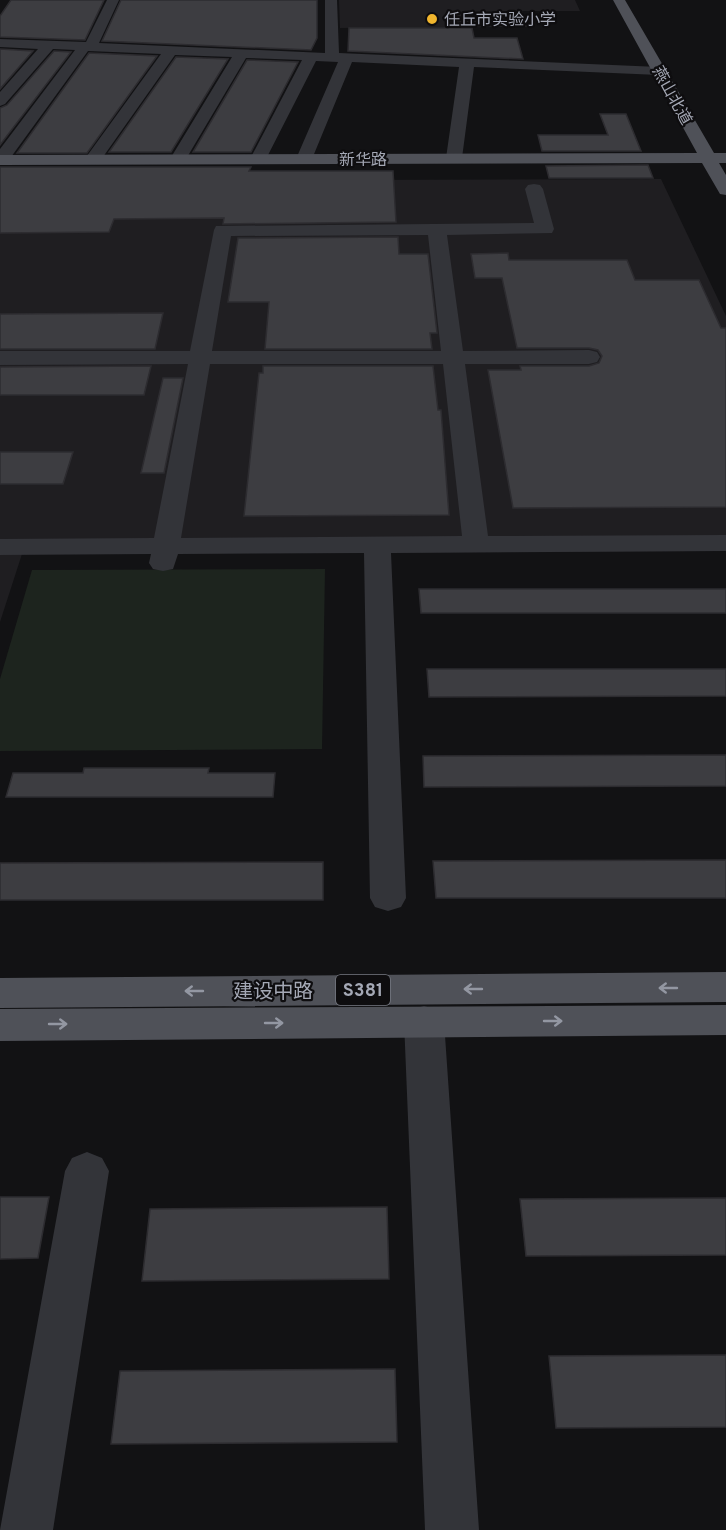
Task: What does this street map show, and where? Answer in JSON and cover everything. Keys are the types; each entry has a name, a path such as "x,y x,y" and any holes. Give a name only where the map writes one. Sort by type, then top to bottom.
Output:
{"main road":[{"name":"燕山北道","path":"619,0 726,190"},
{"name":"燕山北道","path":"634,0 679,75"},
{"name":"新华路","path":"0,160 708,158 724,152"},
{"name":"建设中路","path":"0,993 726,987"},
{"name":"建设中路","path":"0,1025 726,1020"}],"street":[{"path":"0,160 88,46 113,0"},
{"path":"304,159 339,56 331,0"},
{"path":"0,43 659,71"},
{"path":"0,101 49,45"},
{"path":"92,160 172,50"},
{"path":"177,159 242,52"},
{"path":"258,159 312,55"},
{"path":"454,158 467,63"},
{"path":"164,555 223,230 544,229 534,189"},
{"path":"437,229 476,544"},
{"path":"0,358 589,357"},
{"path":"1,550 164,555 377,545 726,543"},
{"path":"377,545 388,898"},
{"path":"424,1022 452,1530"},
{"path":"26,1530 87,1171"}],"shaded area":[{"name":"任丘市实验小学","path":"339,0 575,0 580,11 522,11 528,27 340,28"},
{"path":"661,179 726,316 726,551 22,554 0,622 0,181"},
{"path":"325,569 322,749 0,751 0,679 32,570"}],"building":[{"path":"11,0 104,0 85,40 0,37 0,16"},
{"path":"121,0 317,0 317,38 311,50 102,41"},
{"path":"349,28 472,28 474,38 517,38 523,59 348,51"},
{"path":"0,49 33,51 0,89"},
{"path":"54,51 71,52 0,145 0,108 7,105"},
{"path":"89,53 157,56 87,153 17,153"},
{"path":"176,57 228,59 171,152 109,152"},
{"path":"247,60 298,62 251,152 193,152"},
{"path":"600,114 626,114 641,151 542,151 538,135 608,135"},
{"path":"648,165 653,178 549,178 546,166"},
{"path":"0,167 251,167 249,171 393,171 396,222 223,224 224,218 114,219 109,232 0,233"},
{"path":"398,237 399,254 428,254 437,333 430,333 432,349 265,349 269,302 228,302 238,238"},
{"path":"508,253 509,260 627,260 635,280 699,280 721,328 726,328 726,507 513,508 488,370 521,370 520,366 589,366 599,363 602,356 598,350 589,348 517,348 502,278 475,278 471,254"},
{"path":"163,313 155,349 0,349 0,314"},
{"path":"151,366 144,395 0,395 0,367"},
{"path":"263,366 433,366 438,410 441,410 449,515 244,516 259,373 263,373"},
{"path":"163,378 183,378 164,473 141,473"},
{"path":"0,452 73,452 63,484 0,484"},
{"path":"419,589 726,589 726,613 421,613"},
{"path":"427,669 726,669 726,696 429,697"},
{"path":"726,755 726,786 424,787 423,756"},
{"path":"84,768 209,768 208,773 275,773 273,797 6,797 13,773 83,773"},
{"path":"726,860 726,898 436,898 433,861"},
{"path":"323,862 323,900 0,900 0,863"},
{"path":"0,1197 49,1197 38,1258 0,1259"},
{"path":"726,1198 726,1255 526,1256 520,1199"},
{"path":"387,1207 389,1279 142,1281 150,1209"},
{"path":"726,1355 726,1427 556,1428 549,1356"},
{"path":"395,1369 397,1442 111,1444 120,1371"}],"place":[{"name":"任丘市实验小学","path":"432,19"}]}
